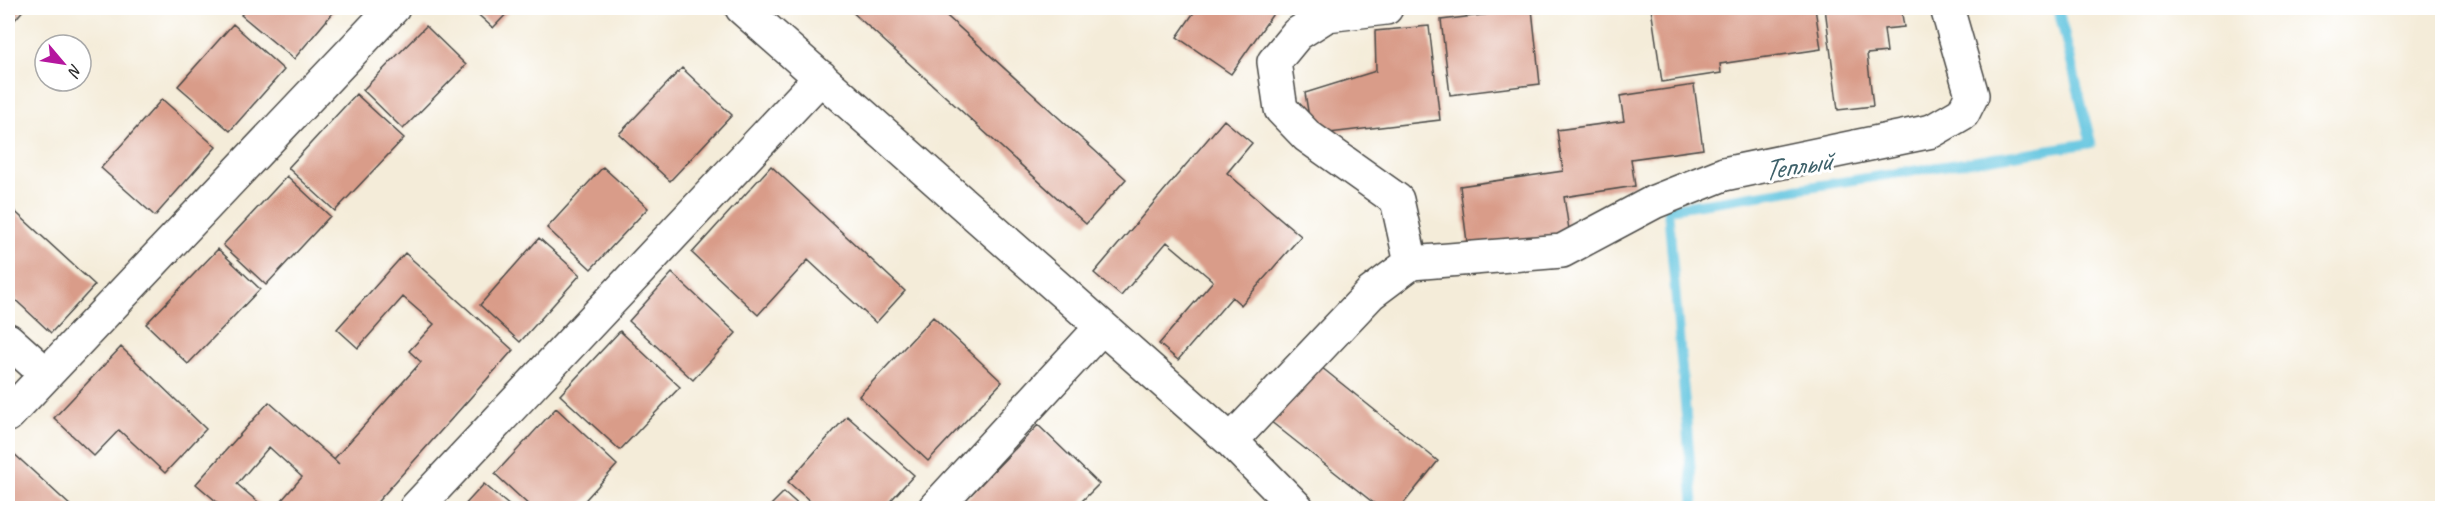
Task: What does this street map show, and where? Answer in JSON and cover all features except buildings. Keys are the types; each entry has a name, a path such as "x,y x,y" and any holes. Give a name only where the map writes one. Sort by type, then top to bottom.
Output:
{"street":[{"path":"8,415 393,8"},
{"path":"741,8 1231,441 1297,508"},
{"path":"1386,8 1327,15 1297,34 1274,62 1281,109 1307,136 1397,201 1411,263"},
{"path":"1231,441 1371,293 1411,263 1562,251 1654,202 1724,174 1932,131 1963,113 1972,95 1947,8"},
{"path":"416,508 821,77"},
{"path":"935,508 1101,328"},
{"path":"8,340 46,374"}],"waterway":[{"name":"Теплый","path":"1694,508 1668,209 2091,143 2058,8"}]}
